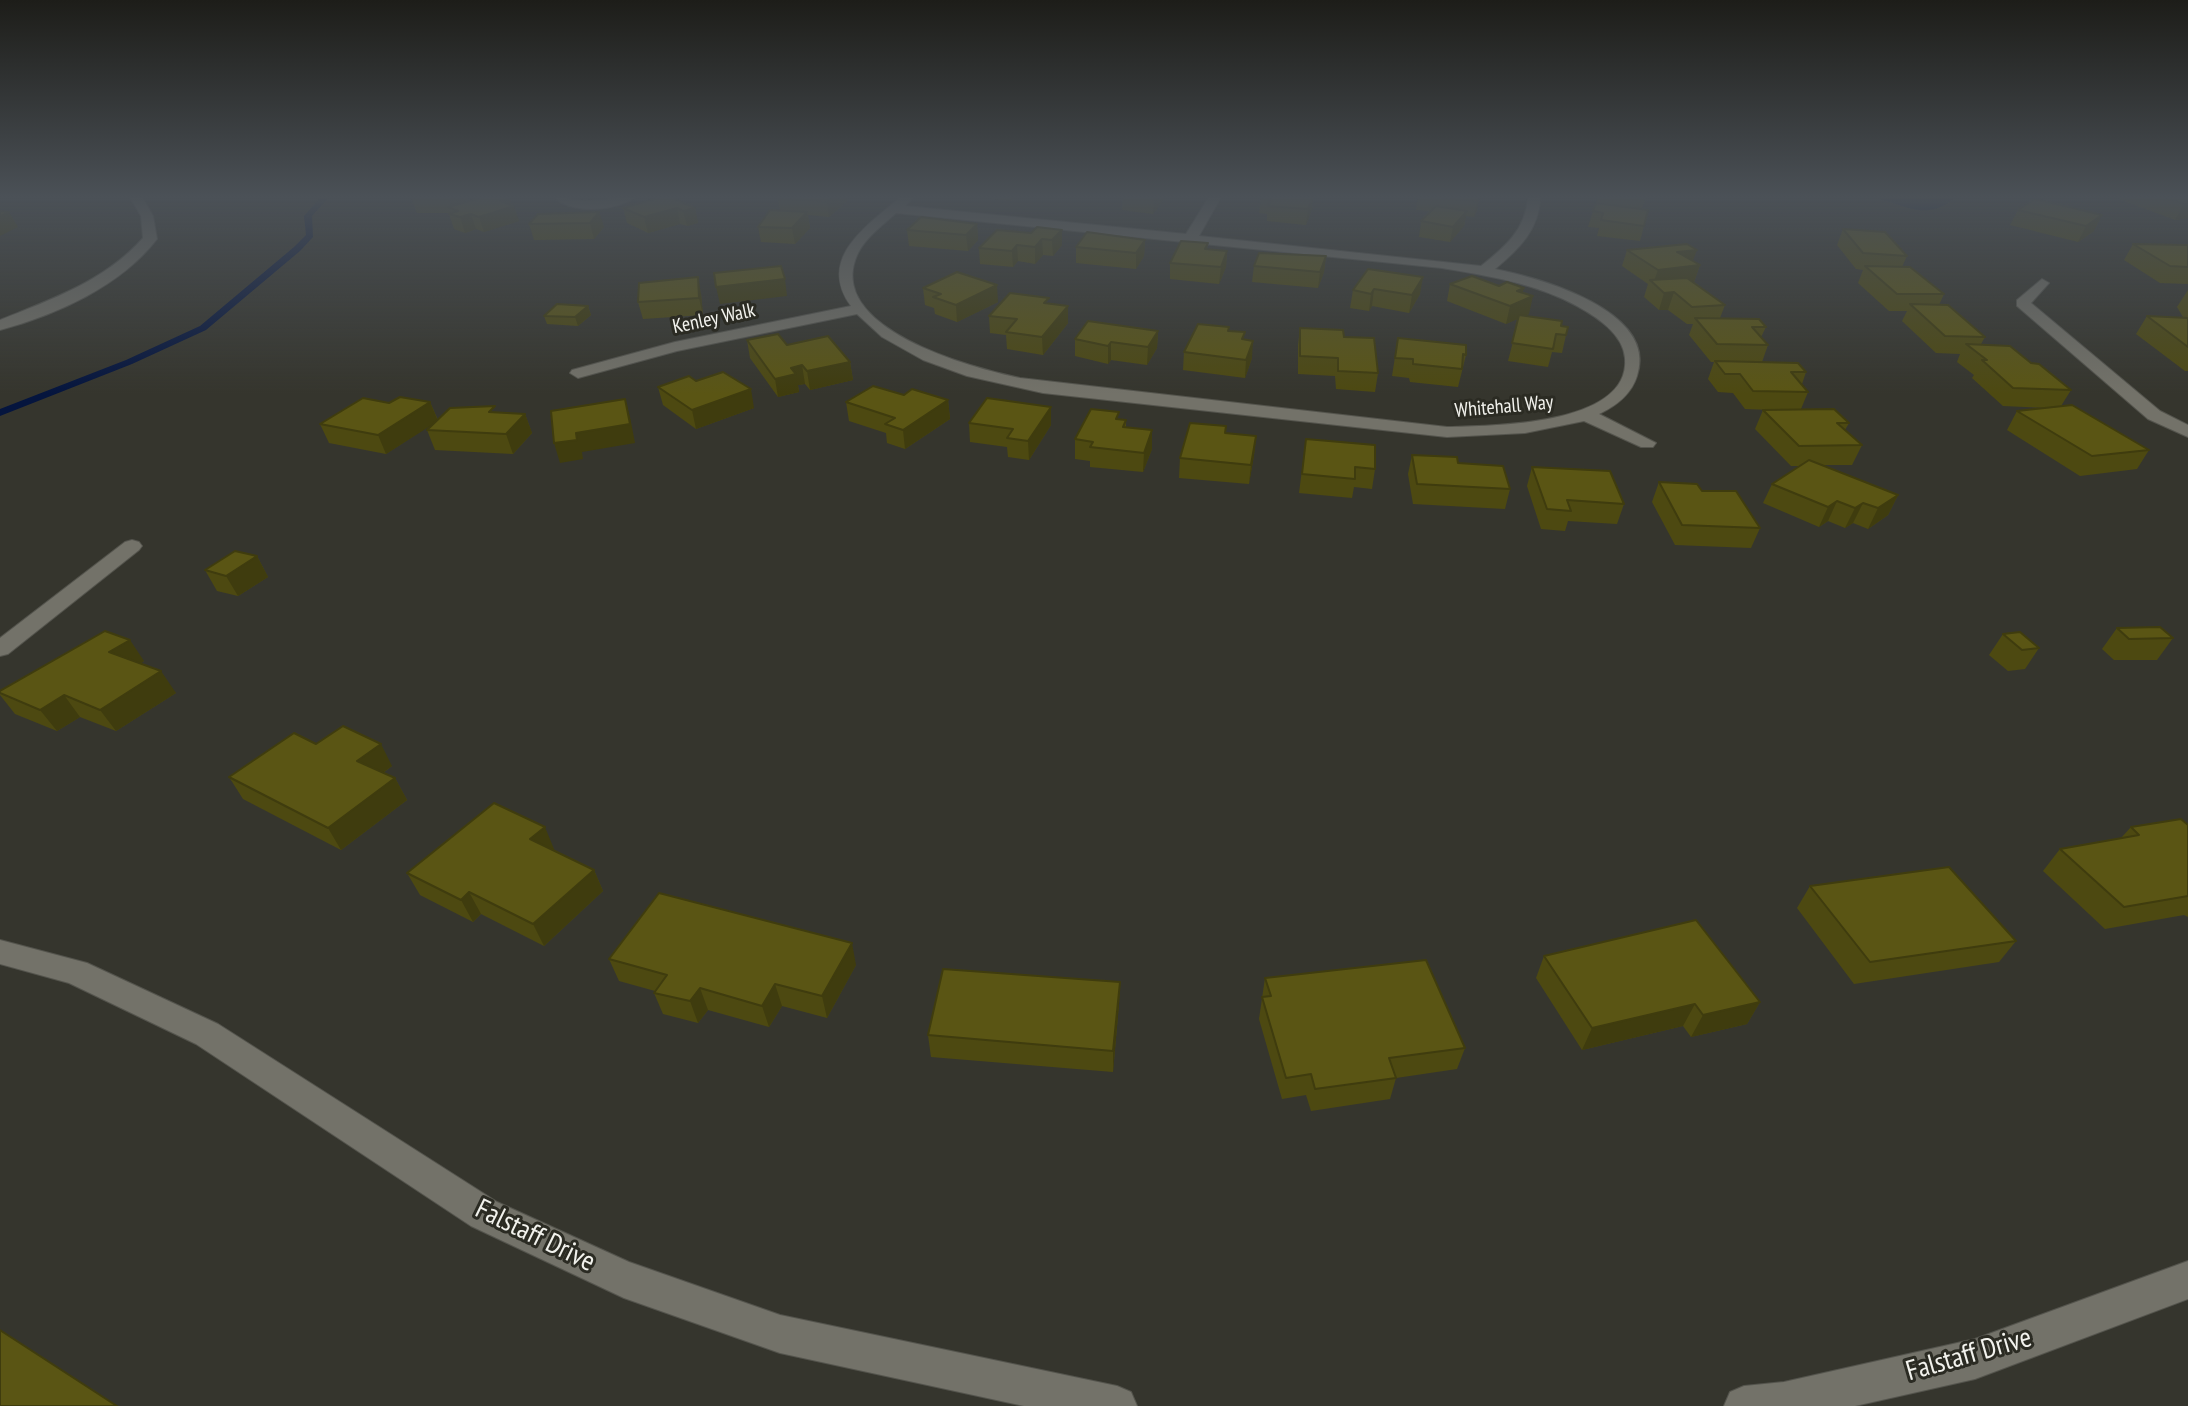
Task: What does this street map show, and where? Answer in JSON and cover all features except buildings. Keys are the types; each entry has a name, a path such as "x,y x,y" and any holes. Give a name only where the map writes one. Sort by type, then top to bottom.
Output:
{"street":[{"path":"0,325 55,303 128,263"},
{"name":"Whitehall Way","path":"847,263 845,287 859,309 886,335 926,356 979,375 1043,388 1447,432 1524,429 1586,415 1617,397 1632,378 1634,355 1624,336 1602,315 1572,298 1535,284 1484,271 1407,263"},
{"path":"1484,271 1494,263"},
{"path":"2042,283 2022,303 2154,415 2188,432"},
{"name":"Kenley Walk","path":"578,373 675,347 859,309"},
{"path":"1586,415 1647,443"},
{"path":"0,649 132,546"},
{"name":"Falstaff Drive","path":"0,952 76,972 207,1034 484,1214 624,1279 780,1334 1117,1406"},
{"name":"Falstaff Drive","path":"1744,1406 1784,1402 1975,1359 2188,1280"}],"waterway":[{"path":"0,413 129,362 203,328 281,263"}]}
